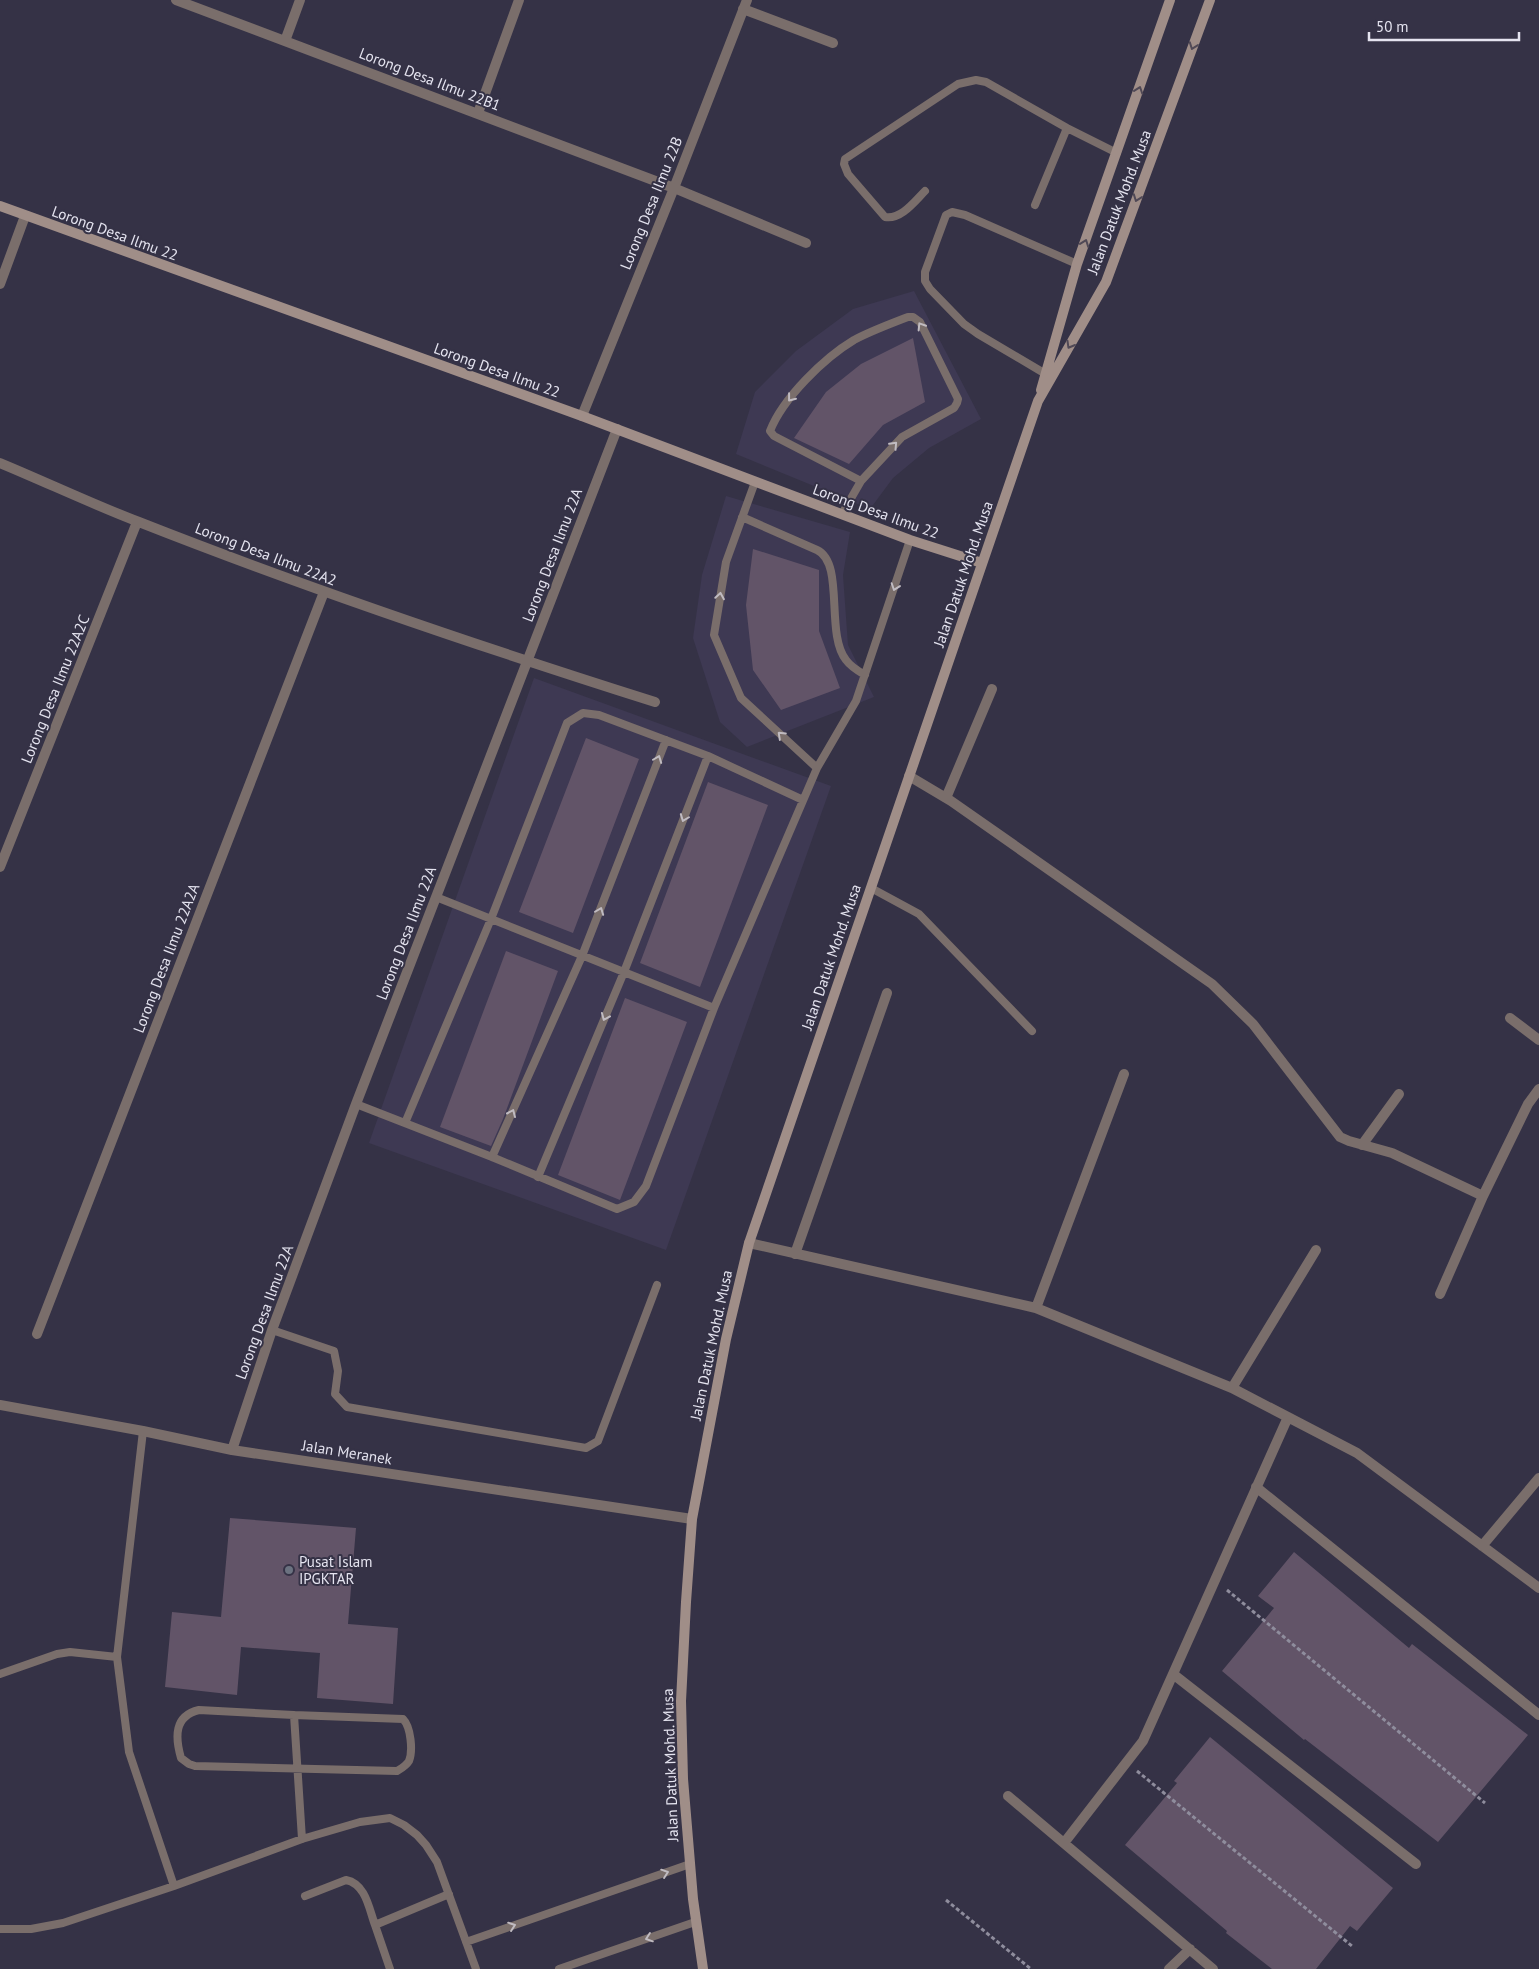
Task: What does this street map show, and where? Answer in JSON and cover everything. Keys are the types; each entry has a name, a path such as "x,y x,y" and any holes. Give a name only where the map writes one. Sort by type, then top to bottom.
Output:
{"main road":[{"name":"Jalan Datuk Mohd. Musa","path":"703,1969 695,1922 683,1779 681,1700 692,1518 726,1339 749,1243 1038,400 1044,373 1077,264 1170,0"},
{"name":"Jalan Datuk Mohd. Musa","path":"1038,400 1106,282 1210,0"},
{"name":"Lorong Desa Ilmu 22","path":"0,206 582,416 910,540 982,563"}],"street":[{"name":"Lorong Desa Ilmu 22B1","path":"176,0 674,188 806,243"},
{"path":"285,41 300,0"},
{"path":"478,113 519,0"},
{"path":"745,4 833,43"},
{"name":"Lorong Desa Ilmu 22B","path":"582,416 674,188 745,4"},
{"path":"0,284 25,216"},
{"name":"Lorong Desa Ilmu 22A","path":"232,1450 272,1330 356,1104 617,429"},
{"name":"Lorong Desa Ilmu 22A2","path":"0,463 137,522 324,592 526,661 655,702"},
{"name":"Lorong Desa Ilmu 22A2C","path":"0,867 137,522"},
{"name":"Lorong Desa Ilmu 22A2A","path":"37,1334 324,592"},
{"path":"946,798 992,689"},
{"path":"909,776 946,798 1212,984 1253,1024 1340,1137 1349,1142 1392,1153 1483,1196"},
{"path":"795,1254 887,993"},
{"path":"1510,1018 1539,1040"},
{"path":"1036,1308 1124,1074"},
{"path":"1440,1294 1483,1196 1528,1104 1539,1089"},
{"path":"1362,1145 1399,1094"},
{"path":"749,1243 1036,1308 1232,1388 1356,1453 1539,1588"},
{"path":"1232,1388 1316,1250"},
{"name":"Jalan Meranek","path":"0,1405 143,1431 232,1450 692,1518"},
{"path":"1064,1843 1143,1742 1288,1417"},
{"path":"1482,1546 1539,1478"},
{"path":"1256,1487 1539,1715"},
{"path":"1173,1674 1416,1864"},
{"path":"1008,1796 1214,1969"},
{"path":"1168,1969 1190,1949"}],"lane":[{"path":"925,191 903,212 896,216 885,217 848,174 844,164 845,159 958,84 976,80 986,82 1066,128 1117,153"},
{"path":"1035,205 1066,128"},
{"path":"1044,373 964,324 930,289 925,281 925,272 946,216 952,212 965,215 1077,264"},
{"path":"842,514 861,481 902,437 954,408 957,403 958,399 920,322 913,317 908,317 856,339 840,350 805,381 778,415 770,431 774,436 861,481"},
{"path":"755,482 726,562 714,635 741,698 817,768"},
{"path":"742,517 822,552 826,557 831,568 836,632 840,647 846,660 854,669 865,674"},
{"path":"356,1104 492,1157 617,1209 634,1202 646,1186 714,1008 817,768 856,701 910,540"},
{"path":"405,1123 491,919 567,723 584,713 600,715 708,756 803,800"},
{"path":"492,1157 582,956 666,740"},
{"path":"538,1177 624,972 708,756"},
{"path":"871,888 919,914 1032,1031"},
{"path":"436,897 714,1008"},
{"path":"272,1330 334,1351 338,1371 335,1394 347,1407 586,1448 598,1441 657,1285"},
{"path":"143,1431 117,1657 129,1752 174,1886"},
{"path":"0,1674 57,1654 70,1652 117,1657"},
{"path":"199,1710 294,1715 398,1717 403,1719 410,1730 410,1759 404,1768 397,1771 297,1767 195,1766 180,1758 178,1726 185,1715 199,1710"},
{"path":"294,1715 302,1839"},
{"path":"0,1929 31,1928 63,1923 174,1886 302,1839 360,1822 390,1818 404,1825 426,1845 437,1862 476,1969"},
{"path":"466,1942 690,1864"},
{"path":"305,1896 346,1880 353,1881 359,1885 390,1969"},
{"path":"375,1925 449,1894"},
{"path":"559,1969 695,1922"}],"path":[{"path":"1215,1580 1486,1803"},
{"path":"1126,1763 1352,1946"},
{"path":"946,1900 1031,1969"}],"shaded area":[{"path":"914,291 981,419 929,448 893,478 870,509 736,454 755,392 796,351 853,309"},
{"path":"726,496 850,532 843,575 848,645 874,697 747,747 720,722 693,638 702,575"},
{"path":"534,678 831,786 666,1250 369,1143"}],"building":[{"path":"913,338 925,402 883,425 849,464 794,438 826,392 861,364"},
{"path":"753,549 819,570 819,631 840,688 781,710 753,670 746,605"},
{"path":"586,738 639,759 573,933 519,912"},
{"path":"708,782 768,805 700,987 640,963"},
{"path":"506,951 558,971 503,1119 491,1146 440,1127"},
{"path":"625,998 687,1022 620,1200 558,1175"},
{"name":"Pusat Islam IPGKTAR","path":"230,1518 356,1528 348,1624 398,1628 393,1704 317,1698 320,1653 241,1647 237,1695 165,1687 172,1612 221,1617"},
{"path":"1294,1552 1409,1648 1412,1644 1528,1735 1438,1842 1304,1740 1222,1671 1274,1608 1258,1596"},
{"path":"1210,1737 1393,1888 1357,1931 1350,1926 1316,1969 1272,1969 1226,1933 1227,1931 1125,1845 1177,1783 1174,1781"}],"place":[{"name":"Pusat Islam IPGKTAR","path":"289,1570"}]}
